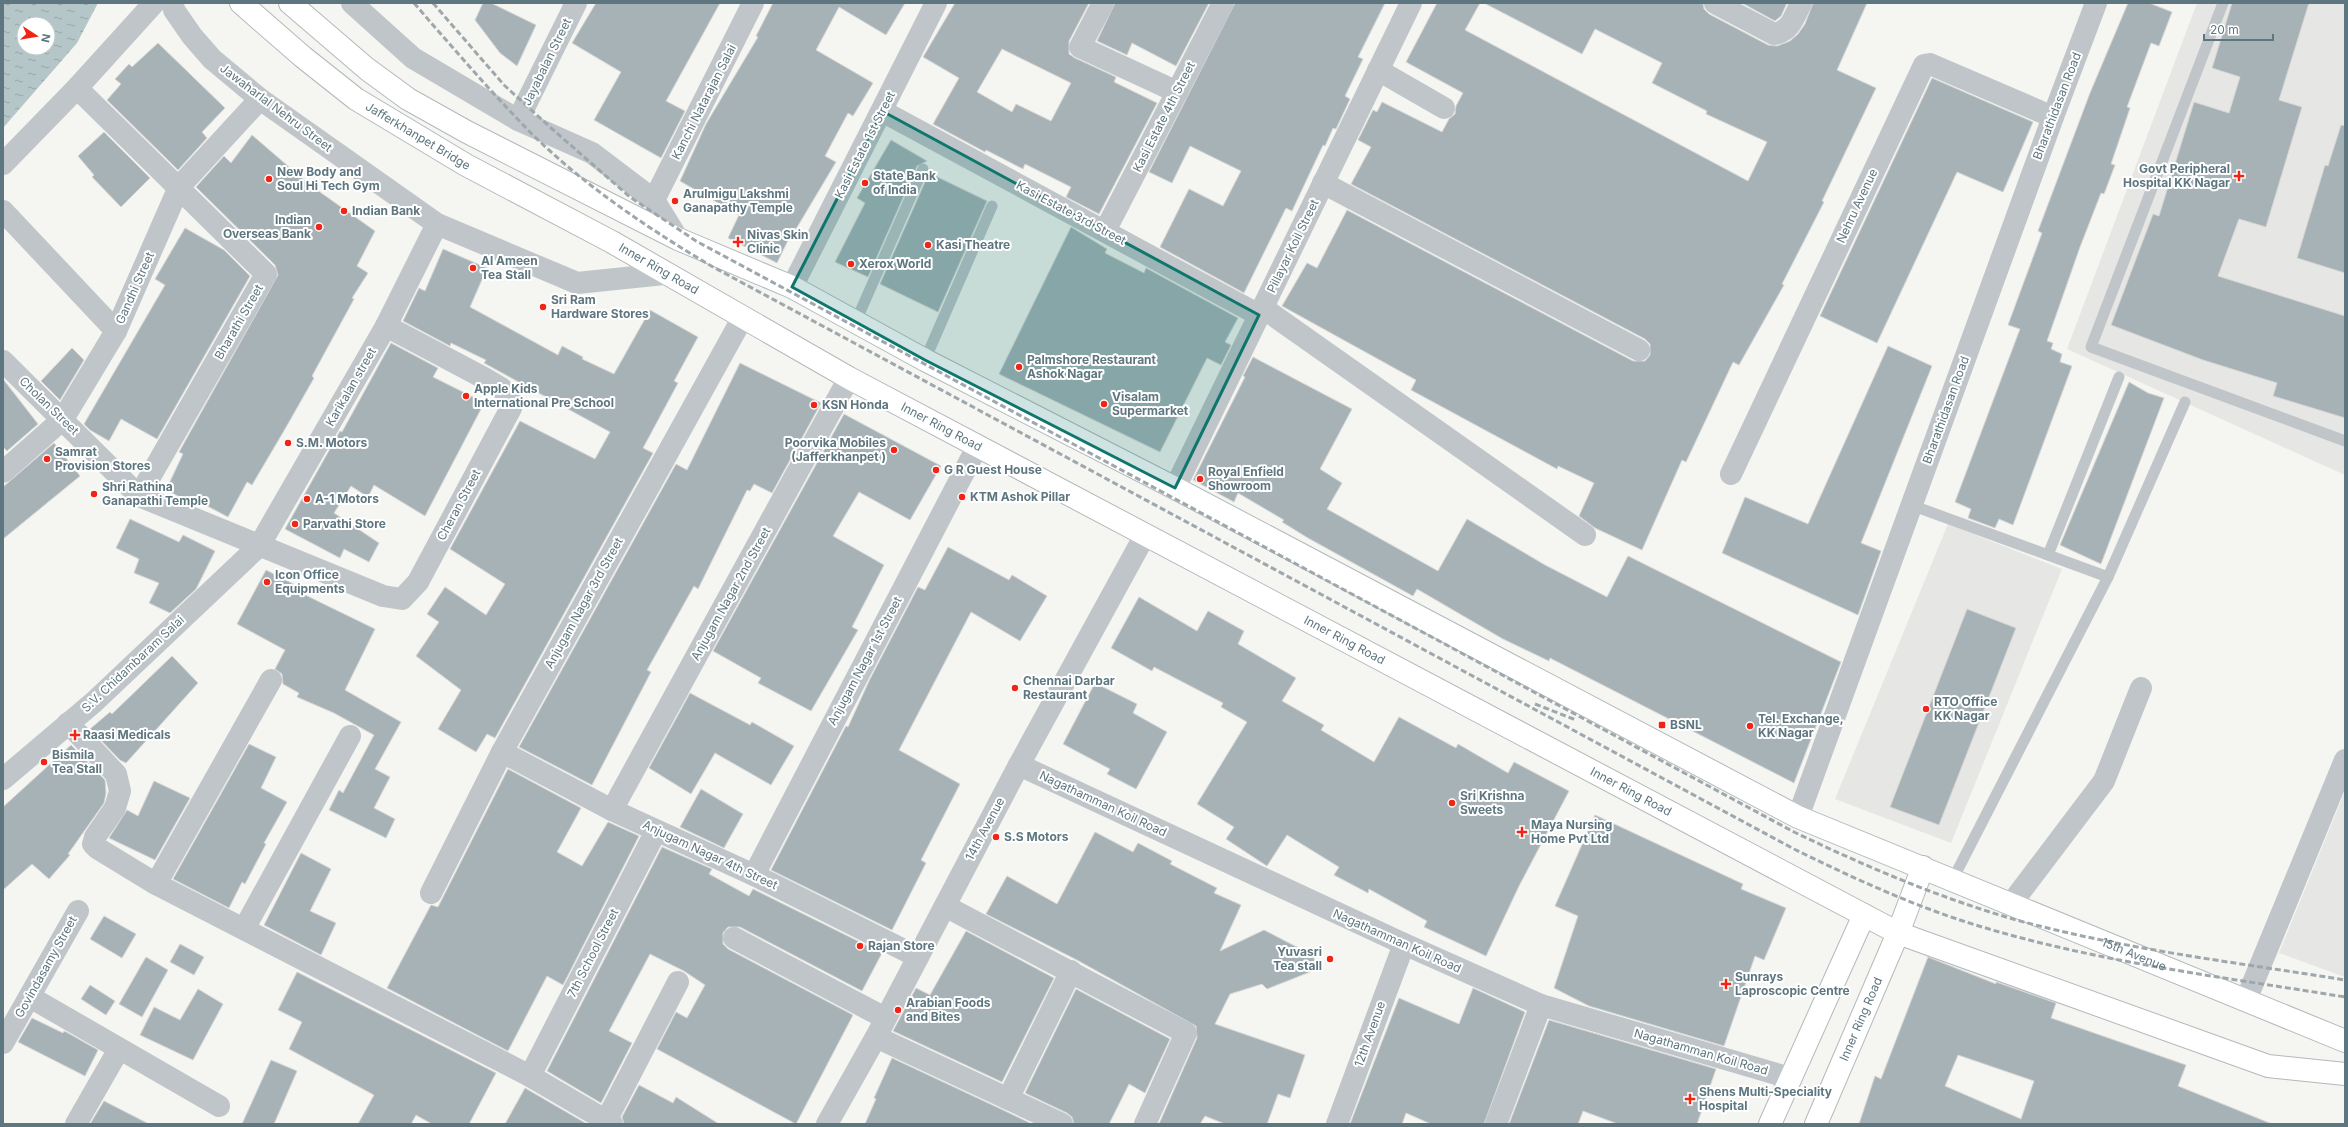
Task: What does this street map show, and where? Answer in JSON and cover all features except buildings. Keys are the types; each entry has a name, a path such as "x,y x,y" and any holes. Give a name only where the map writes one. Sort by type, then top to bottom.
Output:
{"main road":[{"name":"Jafferkhanpet Bridge","path":"241,3 309,62 356,99 466,165 612,242"},
{"path":"290,3 327,36 408,99 618,210 642,220 678,239 792,286 925,360 1175,488 1798,817 1923,867 1898,933 2268,1066 2345,1074"},
{"name":"Inner Ring Road","path":"612,242 664,274 743,317 849,378 977,447 1898,933 1816,1124"},
{"name":"15th Avenue","path":"1923,867 2345,1041"},
{"path":"1770,1124 1864,915"}],"street":[{"path":"3,164 77,88 154,3"},
{"name":"Jawaharlal Nehru Street","path":"173,3 174,10 192,36 212,59 260,99 437,224 577,283 664,274"},
{"path":"352,3 413,58 518,120 592,153 654,200 678,239"},
{"name":"Jayabalan Street","path":"518,120 576,3"},
{"name":"Kanchi Natarajan Salai","path":"654,200 753,3"},
{"name":"Kasi Estate 1st Street","path":"792,286 936,3"},
{"path":"1103,3 1080,47 1177,92"},
{"name":"Kasi Estate 4th Street","path":"1105,231 1223,3"},
{"name":"Pillayar Koil Street","path":"1175,488 1411,3"},
{"path":"1715,3 1774,34 1783,32 1788,28 1801,3"},
{"name":"Bharathidasan Road","path":"1798,817 2096,3"},
{"name":"Nehru Avenue","path":"1731,474 1924,65 1930,64 2053,117"},
{"path":"1378,70 1444,108"},
{"name":"Bharathi Street","path":"77,88 266,274 140,496"},
{"name":"Gandhi Street","path":"3,472 63,419 116,331 179,187 260,99"},
{"name":"Kasi Estate 3rd Street","path":"882,111 1105,231 1261,311 1585,535"},
{"path":"1323,183 1639,350"},
{"path":"3,211 116,331"},
{"name":"Karikalan street","path":"259,546 386,326 437,224"},
{"name":"Anjugam Nagar 3rd Street","path":"431,893 502,752 743,317"},
{"name":"Cheran Street","path":"259,546 383,596 402,599 418,582 511,408 510,396 501,388 484,378 386,326"},
{"name":"Cholan Street","path":"3,362 63,419 140,496 259,546"},
{"name":"Anjugam Nagar 2nd Street","path":"612,810 849,378"},
{"name":"Anjugam Nagar 1st Street","path":"754,875 977,447"},
{"name":"14th Avenue","path":"827,1124 881,1028 1019,765 1145,535"},
{"name":"S.V. Chidambaram Salai","path":"3,779 68,723 259,546"},
{"path":"156,884 270,680"},
{"path":"2011,904 2104,781 2141,688"},
{"path":"68,723 116,774 120,791 115,808 95,837 93,844 156,884 530,1076 609,1122 678,982"},
{"path":"244,929 350,736"},
{"name":"Anjugam Nagar 4th Street","path":"502,752 612,810 754,875 918,957"},
{"path":"2246,1000 2345,760"},
{"name":"Nagathamman Koil Road","path":"1019,765 1404,944 1541,1005 1790,1078"},
{"name":"7th School Street","path":"530,1076 656,831"},
{"path":"945,906 1071,971 1186,1033 1145,1124"},
{"name":"Govindasamy Street","path":"3,1043 78,911"},
{"path":"734,938 881,1028 1008,1099 1062,1124"},
{"name":"12th Avenue","path":"1337,1124 1404,944"},
{"path":"1008,1099 1071,971"},
{"path":"30,996 219,1106"},
{"path":"1496,1124 1541,1005"},
{"path":"76,1124 119,1049"}],"lane":[{"path":"2223,3 2091,347 2345,441"},
{"path":"856,321 923,169"},
{"path":"925,360 992,206"},
{"path":"2048,555 2119,377"},
{"path":"1954,880 2108,577 2185,402"},
{"path":"1911,505 2108,577"}],"highlighted area":[{"path":"882,111 1259,315 1175,488 925,360 792,287"}],"shaded area":[{"name":"Govt Peripheral Hospital KK Nagar","path":"2197,3 2345,3 2345,475 2067,349"},
{"path":"1948,524 2062,569 1951,843 1835,799"},
{"path":"2345,791 2345,977 2279,953"}],"water":[{"path":"3,3 98,3 77,43 3,128"}],"railway":[{"path":"414,3 500,101 550,151 617,205 641,222 713,267 1794,849 1856,879 1920,906 2010,935 2057,947 2152,966 2345,997"},
{"path":"433,3 504,85 551,128 630,197 696,241 1794,832 1847,857 1929,891 2013,919 2095,939 2136,947 2345,980"},
{"path":"1535,704 1576,720"}],"place":[{"name":"Govt Peripheral Hospital KK Nagar","path":"2239,176"},
{"name":"New Body and Soul Hi Tech Gym","path":"269,179"},
{"name":"State Bank of India","path":"865,183"},
{"name":"Arulmigu Lakshmi Ganapathy Temple","path":"675,201"},
{"name":"Indian Bank","path":"344,211"},
{"name":"Indian Overseas Bank","path":"319,227"},
{"name":"Nivas Skin Clinic","path":"738,242"},
{"name":"Kasi Theatre","path":"928,245"},
{"name":"Xerox World","path":"851,264"},
{"name":"Al Ameen Tea Stall","path":"473,268"},
{"name":"Sri Ram Hardware Stores","path":"543,307"},
{"name":"Palmshore Restaurant Ashok Nagar","path":"1019,367"},
{"name":"Apple Kids International Pre School","path":"466,396"},
{"name":"Visalam Supermarket","path":"1104,404"},
{"name":"KSN Honda","path":"814,405"},
{"name":"S.M. Motors","path":"288,443"},
{"name":"Poorvika Mobiles (Jafferkhanpet )","path":"894,450"},
{"name":"Samrat Provision Stores","path":"47,459"},
{"name":"G R Guest House","path":"936,470"},
{"name":"Royal Enfield Showroom","path":"1200,479"},
{"name":"Shri Rathina Ganapathi Temple","path":"94,494"},
{"name":"KTM Ashok Pillar","path":"962,497"},
{"name":"A-1 Motors","path":"307,499"},
{"name":"Parvathi Store","path":"295,524"},
{"name":"Icon Office Equipments","path":"267,582"},
{"name":"Chennai Darbar Restaurant","path":"1015,688"},
{"name":"RTO Office KK Nagar","path":"1926,709"},
{"name":"BSNL","path":"1662,725"},
{"name":"Tel. Exchange, KK Nagar","path":"1750,726"},
{"name":"Raasi Medicals","path":"75,735"},
{"name":"Bismila Tea Stall","path":"44,762"},
{"name":"Sri Krishna Sweets","path":"1452,803"},
{"name":"Maya Nursing Home Pvt Ltd","path":"1522,832"},
{"name":"S.S Motors","path":"996,837"},
{"name":"Rajan Store","path":"860,946"},
{"name":"Yuvasri Tea stall","path":"1330,959"},
{"name":"Sunrays Laproscopic Centre","path":"1726,984"},
{"name":"Arabian Foods and Bites","path":"898,1010"},
{"name":"Shens Multi-Speciality Hospital","path":"1690,1099"}]}
